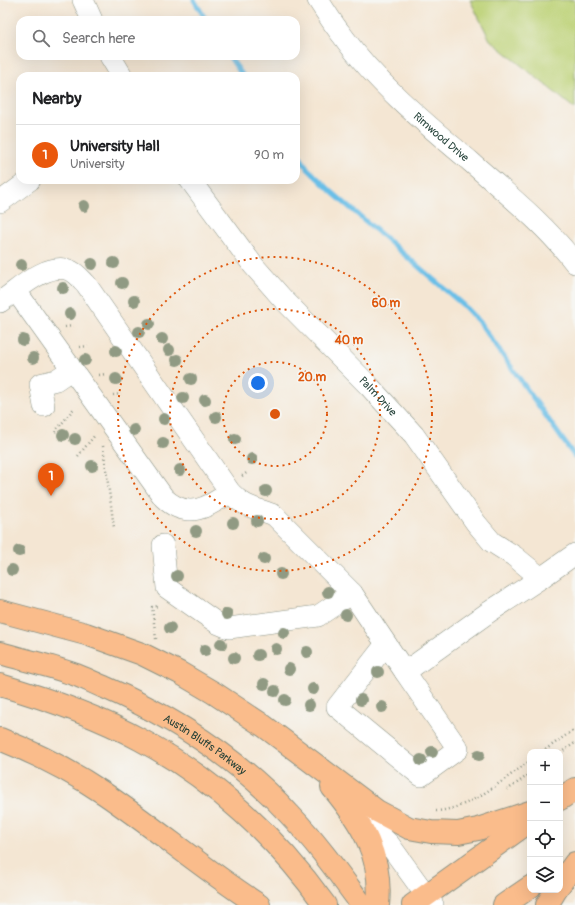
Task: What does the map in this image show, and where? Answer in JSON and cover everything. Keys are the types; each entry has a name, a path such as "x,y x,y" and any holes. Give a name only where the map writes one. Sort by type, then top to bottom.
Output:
{"main road":[{"path":"0,611 86,634 142,654 180,673 214,693 264,726 307,760 377,811 408,828 431,832 458,833 478,829 527,813"},
{"name":"Austin Bluffs Parkway","path":"0,653 74,674 123,695 151,709 232,761 290,814 322,851 362,905"},
{"path":"0,685 34,695 111,725 142,740 170,757 211,786 273,841 326,905"},
{"path":"0,739 63,770 104,794 150,826 213,874 259,905"},
{"path":"307,760 345,803 365,833 372,849 376,866 379,894 378,905"},
{"path":"563,798 575,789"},
{"path":"427,899 527,823"},
{"path":"563,864 575,855"},
{"path":"563,880 575,863"},
{"path":"213,874 238,905"},
{"path":"504,905 527,889"},
{"path":"547,905 554,893"}],"street":[{"path":"83,0 90,16"},
{"name":"Rimwood Drive","path":"318,0 342,36 366,65 430,126 529,212 555,239 575,263"},
{"path":"112,60 120,72"},
{"path":"0,202 25,184"},
{"name":"Palm Drive","path":"193,184 253,265 282,298 369,386 414,435 476,523 492,542 514,556 541,578"},
{"path":"230,492 216,502 201,509 190,511 171,505 164,498 72,368 8,296 37,276 54,268 71,270 86,284 237,501 274,515 352,594 458,749 421,776 337,707 386,644"},
{"path":"44,406 40,384 56,380 72,368"},
{"path":"163,545 168,588 217,623 229,628 318,616 352,594"},
{"path":"405,672 489,612 575,554"},
{"path":"345,803 389,844 427,899"}],"path":[{"path":"55,432 76,407"},
{"path":"78,456 95,434"},
{"path":"103,446 114,528"},
{"path":"156,642 152,607 160,606"},
{"path":"546,749 575,729"},
{"path":"563,752 575,743"},
{"path":"507,790 527,776"}],"green space":[{"path":"470,0 575,0 575,109 490,40"}],"waterway":[{"path":"194,0 204,16"},
{"path":"232,60 240,72"},
{"path":"300,157 308,169 333,193 463,305 480,323 575,457"}],"place":[{"name":"University Hall","path":"51,496"}]}
